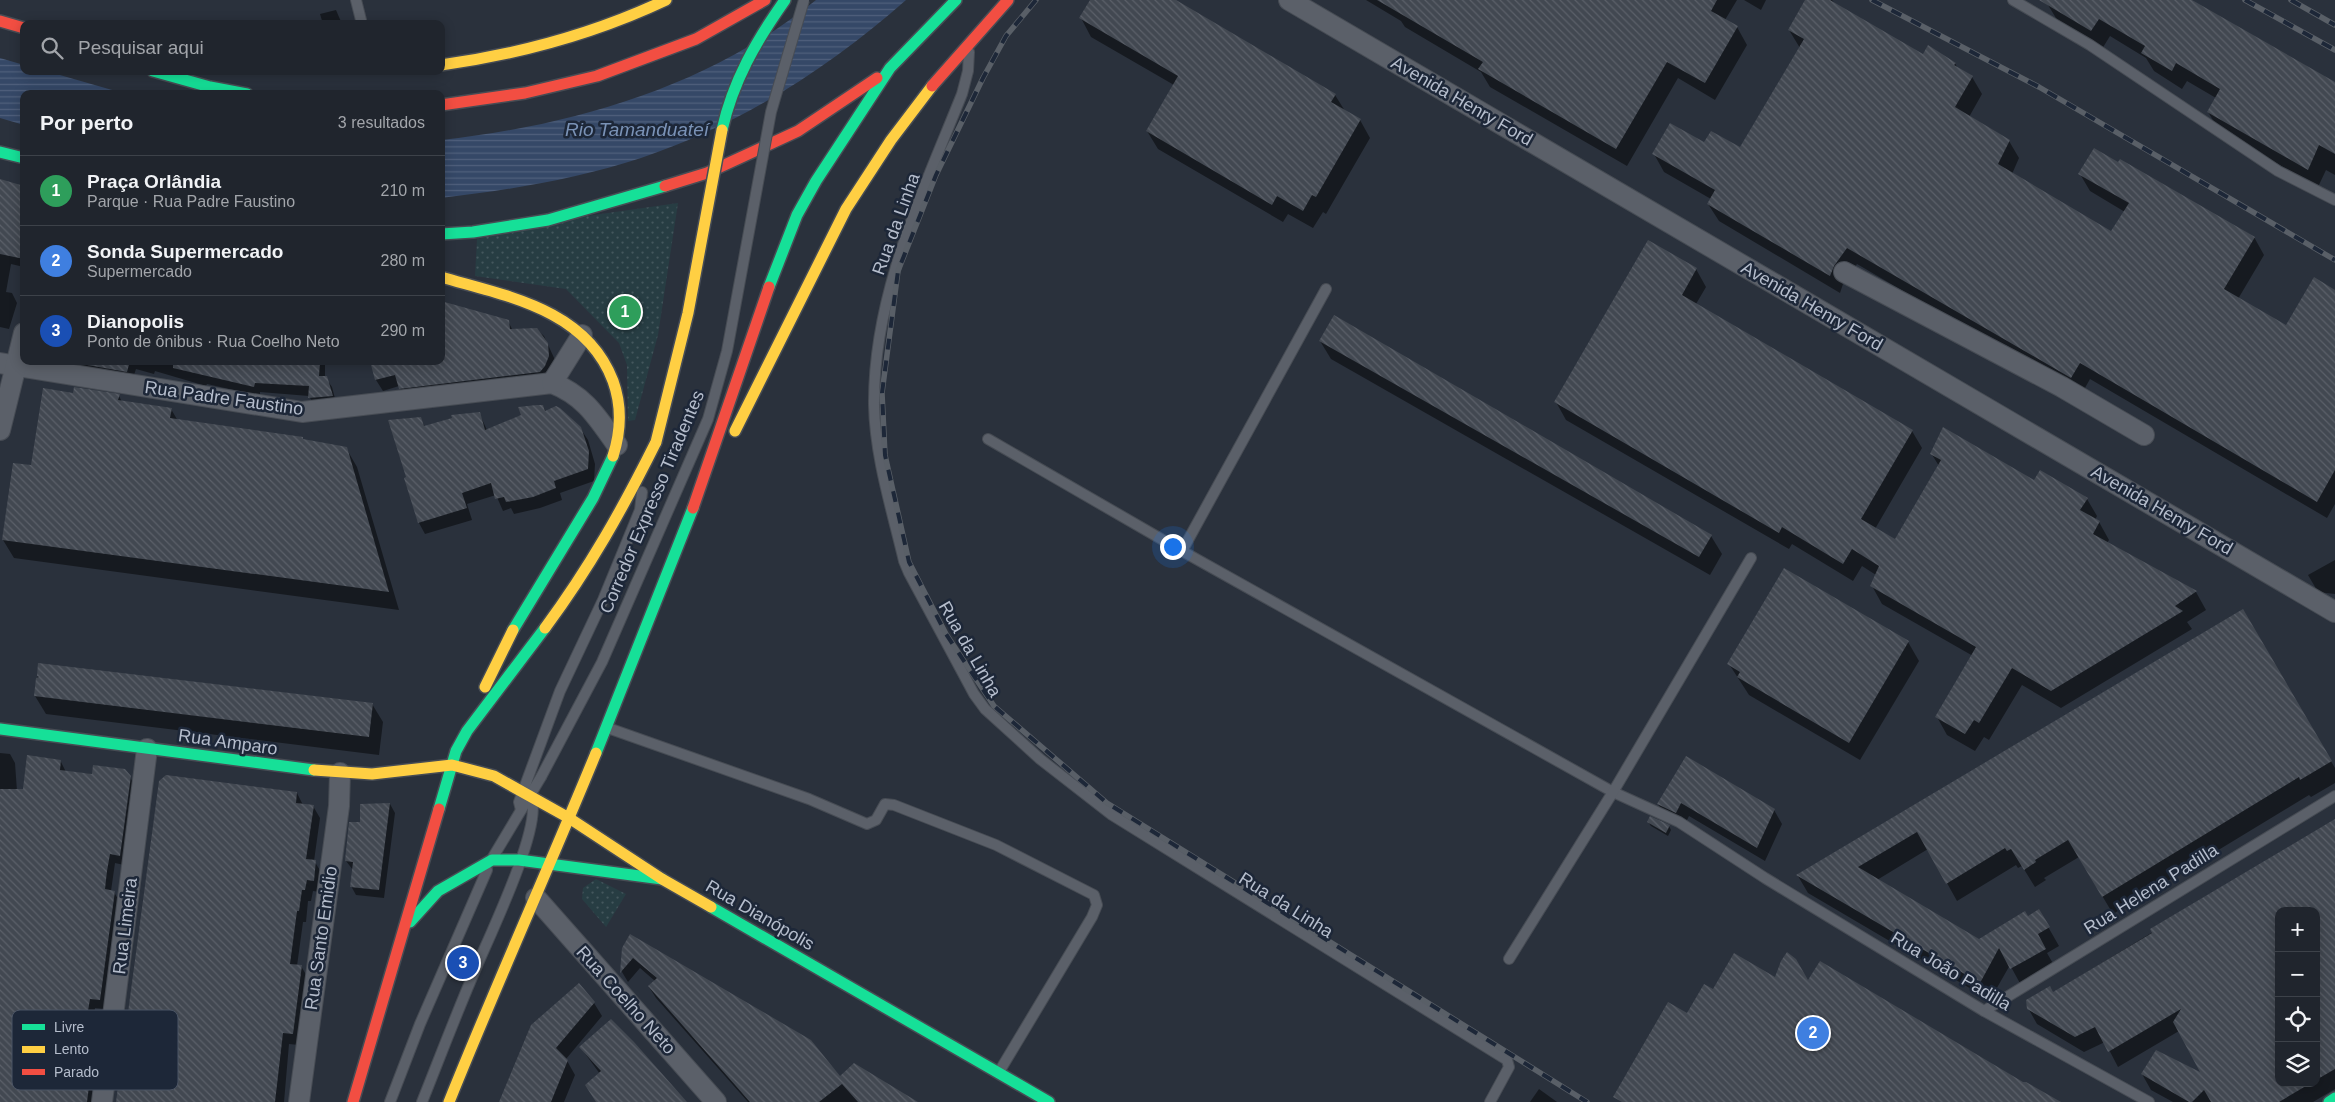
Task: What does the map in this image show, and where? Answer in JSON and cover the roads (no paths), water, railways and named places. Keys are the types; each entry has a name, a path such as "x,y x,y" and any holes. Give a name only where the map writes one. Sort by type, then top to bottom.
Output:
{"main road":[{"path":"445,65 472,62 559,42 634,16 666,0"},
{"path":"445,104 525,93 597,76 696,39 765,0"},
{"path":"467,731 574,589 617,520 656,442 688,313 726,110 745,58 785,0"},
{"path":"445,234 473,232 548,220 707,173 798,131 843,102 890,68 956,0"},
{"path":"689,518 846,209 891,140 943,72 1008,0"},
{"path":"0,21 20,27"},
{"path":"449,1102 502,970 536,898 607,728 689,518 780,254 797,215 816,181 890,68"},
{"path":"167,75 226,90"},
{"path":"0,152 20,157"},
{"path":"353,1102 452,765 491,671 589,506 604,478 617,445 619,416 614,382 601,355 582,335 562,319 534,305 445,279"},
{"name":"Rua Amparo","path":"0,729 147,750 340,773 401,772 452,765"},
{"name":"Rua Dianópolis","path":"452,765 494,776 527,793 662,879 1049,1102"},
{"path":"403,930 417,912 438,891 492,860 519,860 662,879"},
{"path":"2329,1102 2335,1098"}],"street":[{"name":"Avenida Henry Ford","path":"1289,0 2335,612"},
{"path":"1844,272 2062,387 2144,436"},
{"path":"582,335 552,383 583,400 617,445"},
{"path":"0,430 7,364 20,340"},
{"name":"Rua Padre Faustino","path":"7,364 302,412 552,383"},
{"name":"Rua Limeira","path":"114,1010 147,750"},
{"name":"Rua Santo Emidio","path":"299,1102 339,806 340,773"},
{"name":"Rua Coelho Neto","path":"536,898 716,1102"}],"lane":[{"path":"356,0 361,20"},
{"name":"Corredor Expresso Tiradentes","path":"390,1102 420,1024 492,860 521,810 527,793 541,777 602,662 708,419 727,351 771,112 804,0"},
{"path":"2013,0 2090,45 2278,171 2335,200"},
{"name":"Rua da Linha","path":"970,43 968,71 962,94 898,253 885,302 875,386 877,438 904,561 909,574 974,694 985,709 1026,747 1112,816 1507,1060 1509,1067 1490,1102"},
{"path":"1182,551 1326,289"},
{"name":"Rua João Padilla","path":"988,439 1182,551 1613,792 1679,822 1740,862 1984,1011 2148,1102"},
{"path":"422,1102 508,896 535,811 527,793 560,691 602,600 640,510 644,468"},
{"path":"1509,959 1613,792 1751,558"},
{"path":"607,728 809,799 864,823 871,824 876,820 884,804 894,805 996,845 1094,896 1097,905 1092,917 999,1073"},
{"name":"Rua Helena Padilla","path":"1984,1011 2335,796"}],"water":[{"name":"Rio Tamanduateí","path":"816,0 906,0 846,49 782,92 713,129 678,145 641,158 568,178 445,197 445,139 541,124 591,112 639,97 686,78 732,56 775,30"},
{"path":"0,58 20,64 20,75 60,75 112,90 20,90 20,124 0,118"}],"railway":[{"path":"1036,0 1006,36 983,78 936,175 898,271 882,393 885,455 909,562 946,634 994,706 1107,803 1587,1102"},
{"path":"1872,0 2039,87 2335,260"},
{"path":"2245,0 2335,50"},
{"path":"2291,0 2335,25"}],"place":[{"name":"Praça Orlândia","path":"625,312"},
{"name":"Dianopolis","path":"463,963"},
{"name":"Sonda Supermercado","path":"1813,1033"}]}
